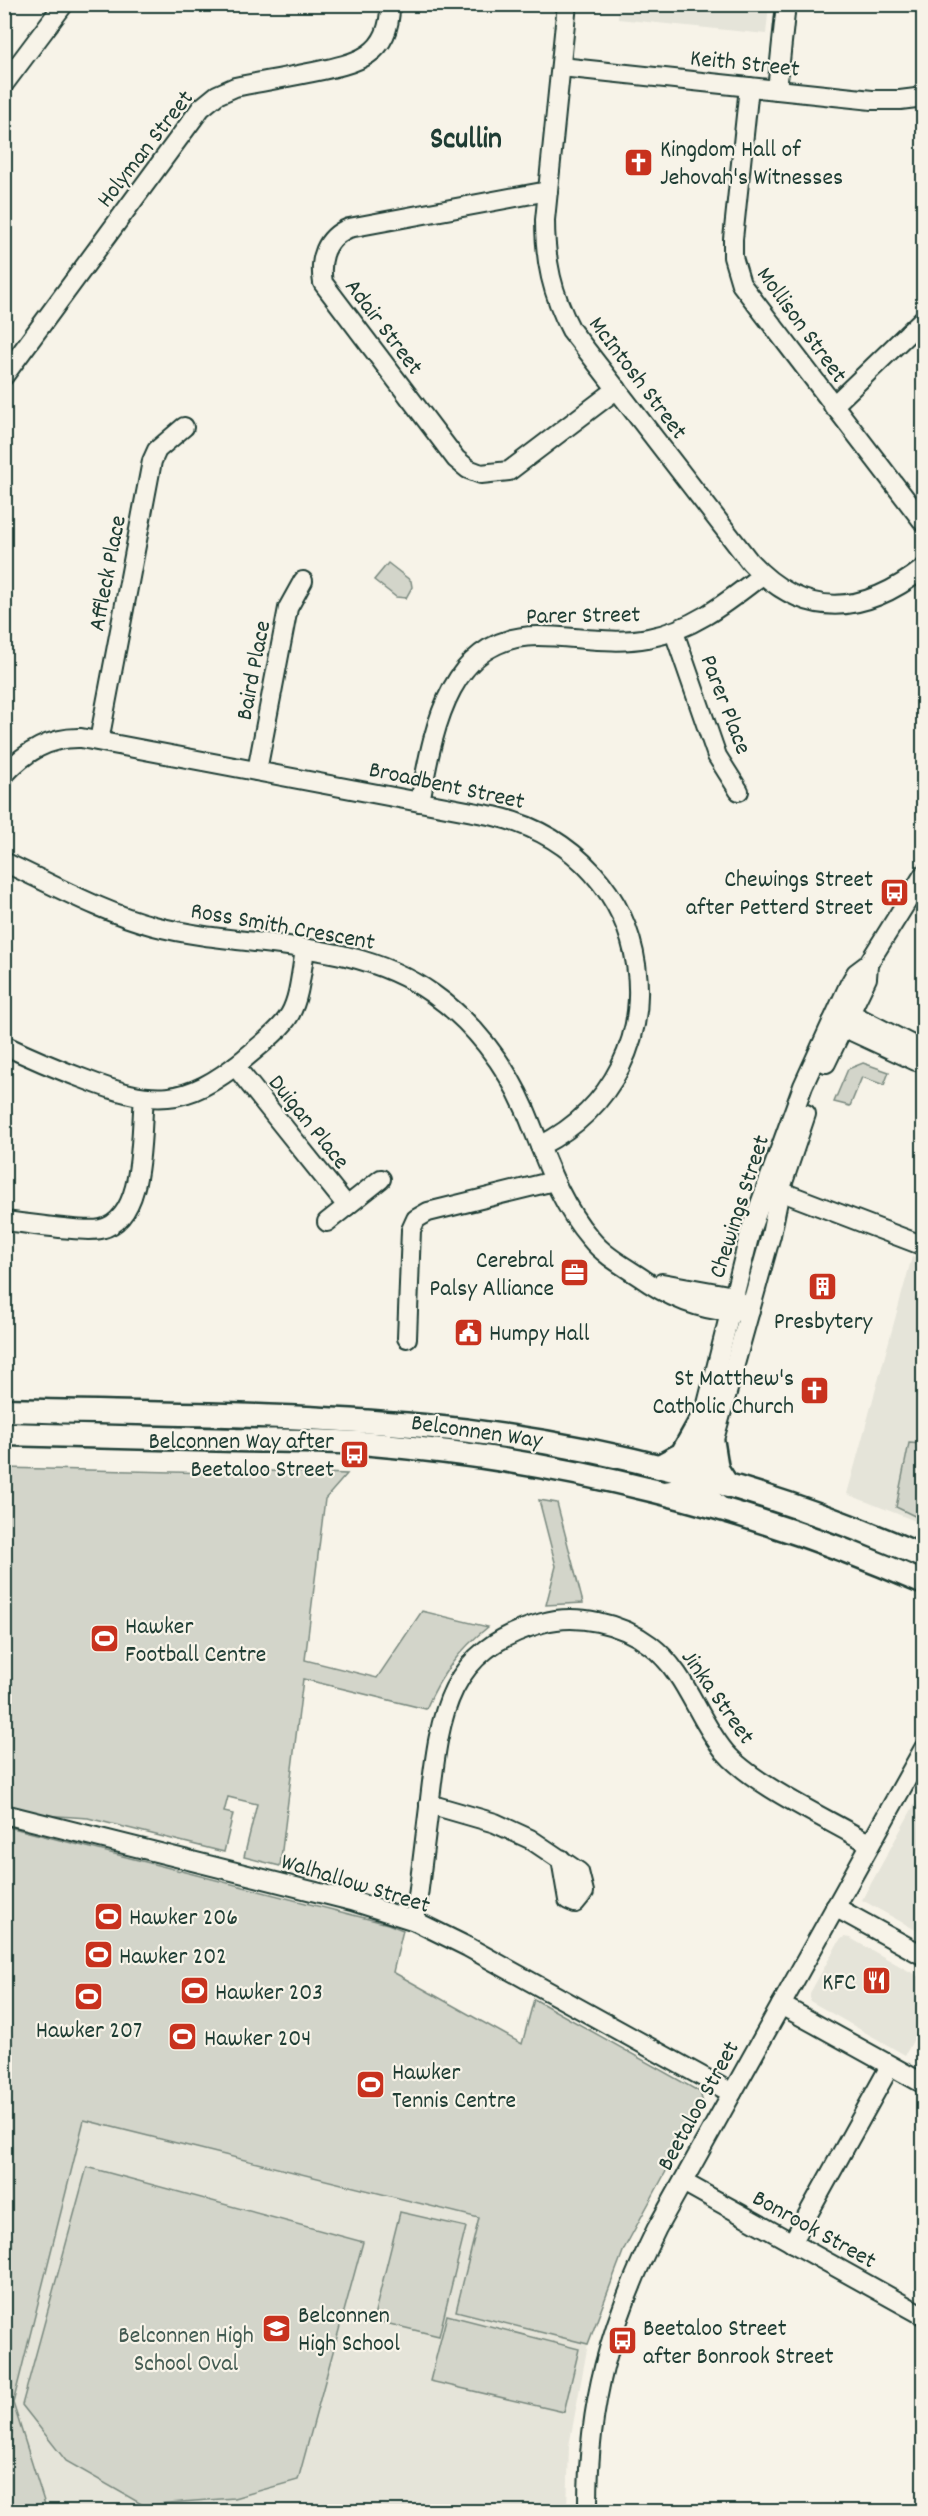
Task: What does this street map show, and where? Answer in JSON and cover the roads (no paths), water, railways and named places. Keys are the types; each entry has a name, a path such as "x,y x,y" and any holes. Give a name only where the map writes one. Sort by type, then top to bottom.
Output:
{"main road":[{"name":"Belconnen Way","path":"4,1410 307,1418 426,1426 553,1457 818,1541 924,1583"},
{"path":"658,1467 682,1454 704,1415"},
{"path":"306,1441 307,1418"},
{"name":"Belconnen Way","path":"4,1434 306,1441 446,1452 553,1457 658,1467 728,1486 855,1529 924,1557"},
{"path":"713,1444 717,1469 728,1486"}],"street":[{"path":"4,84 64,4"},
{"name":"Holyman Street","path":"4,376 201,108 217,95 235,87 360,61 378,47 386,33 390,4"},
{"name":"McIntosh Street","path":"567,4 548,191 545,250 549,278 558,306 572,330 762,575 783,590 805,600 829,605 853,604 877,598 900,587 924,568"},
{"path":"777,90 786,4"},
{"name":"Keith Street","path":"561,67 873,100 924,97"},
{"name":"Mollison Street","path":"749,87 733,239 735,267 745,292 924,523"},
{"name":"Adair Street","path":"548,191 349,228 339,232 327,245 322,257 323,283 456,459 468,469 481,474 509,471 617,389"},
{"path":"833,406 924,318"},
{"name":"Affleck Place","path":"99,741 152,461 157,450 184,427"},
{"name":"Parer Street","path":"420,802 434,728 443,704 463,673 489,650 509,641 530,636 636,640 674,632 711,614 762,575"},
{"name":"Baird Place","path":"257,771 288,608 303,581"},
{"name":"Parer Place","path":"674,632 717,756 739,791"},
{"name":"Broadbent Street","path":"4,775 30,751 50,742 70,738 99,741 517,821 541,831 564,845 602,881 612,894 624,921 633,950 637,982 637,1014 626,1052 609,1087 590,1110 567,1132 540,1146"},
{"name":"Ross Smith Crescent","path":"4,851 12,865 85,902 155,926 305,949 373,963 404,976 452,1009 485,1043 506,1074 571,1214 591,1239 613,1261 645,1280 732,1305"},
{"name":"Chewings Street","path":"774,1189 771,1235 706,1468 695,1477 692,1464 751,1229 774,1189 809,1088 841,1017 856,973 868,964 924,874"},
{"path":"4,1045 114,1091 144,1098 192,1092 214,1081 235,1066 283,1027 297,1002 305,949"},
{"path":"841,1017 924,1051"},
{"path":"841,1017 916,1061 924,1061"},
{"name":"Duigan Place","path":"235,1066 347,1206"},
{"path":"4,1221 96,1230 121,1219 130,1206 135,1191 144,1098"},
{"name":"Duigan Place","path":"327,1222 381,1179"},
{"path":"408,1338 411,1230 416,1219 428,1212 554,1181"},
{"path":"774,1189 924,1246"},
{"path":"732,1305 750,1311"},
{"path":"659,1492 678,1489 695,1477 700,1489 708,1498 730,1513"},
{"name":"Jinka Street","path":"415,1921 440,1725 449,1700 468,1667 485,1650 504,1636 552,1620 570,1618 620,1628 651,1645 669,1662 685,1683 705,1724 736,1764 870,1844"},
{"name":"Beetaloo Street","path":"588,2511 590,2440 604,2360 628,2287 682,2182 923,1750"},
{"path":"429,1804 495,1823 530,1839 561,1859"},
{"name":"Walhallow Street","path":"4,1814 352,1901 415,1921 468,1947 732,2093"},
{"path":"835,1907 924,1956"},
{"path":"781,2005 924,2084"},
{"path":"792,2243 890,2066"},
{"name":"Bonrook Street","path":"682,2182 924,2316"}],"place":[{"name":"Kingdom Hall of Jehovah's Witnesses","path":"639,162"},
{"name":"Chewings Street after Petterd Street","path":"894,892"},
{"name":"Cerebral Palsy Alliance","path":"575,1273"},
{"name":"Presbytery","path":"823,1287"},
{"name":"Humpy Hall","path":"468,1332"},
{"name":"St Matthew's Catholic Church","path":"815,1391"},
{"name":"Belconnen Way after Beetaloo Street","path":"355,1454"},
{"name":"Hawker Football Centre","path":"104,1639"},
{"name":"Hawker 206","path":"108,1916"},
{"name":"Hawker 202","path":"98,1955"},
{"name":"KFC","path":"877,1981"},
{"name":"Hawker 203","path":"194,1991"},
{"name":"Hawker 207","path":"89,1996"},
{"name":"Hawker 204","path":"183,2037"},
{"name":"Hawker Tennis Centre","path":"371,2085"},
{"name":"Belconnen High School","path":"277,2328"},
{"name":"Beetaloo Street after Bonrook Street","path":"622,2341"}],"district":[{"name":"Scullin","path":"466,137"}],"park label":[{"name":"Belconnen High School Oval","path":"186,2348"}]}
